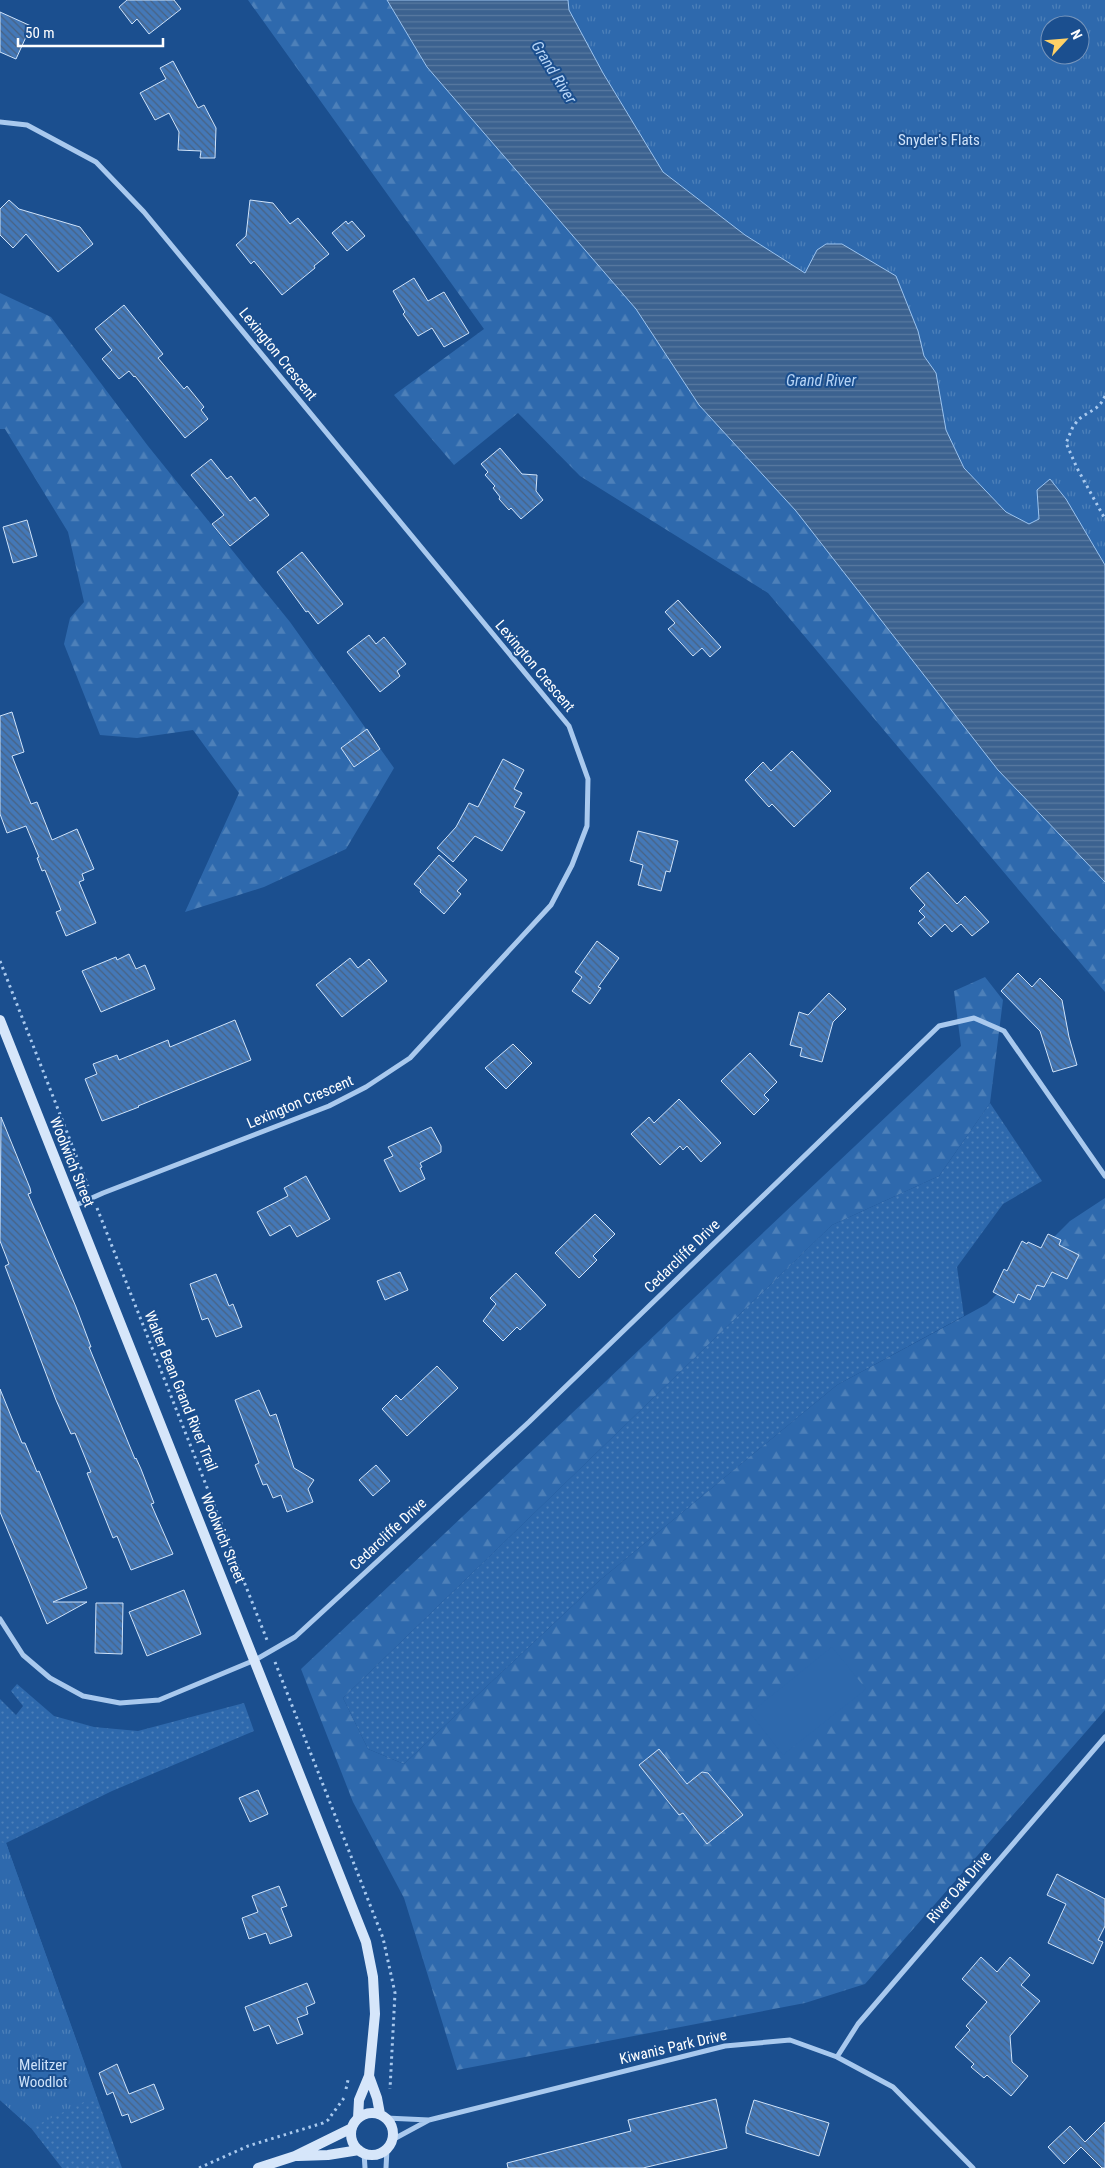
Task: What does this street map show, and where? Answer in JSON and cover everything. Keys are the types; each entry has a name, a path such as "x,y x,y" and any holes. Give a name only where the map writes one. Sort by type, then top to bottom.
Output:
{"street":[{"name":"Lexington Crescent","path":"0,122 27,125 96,162 144,212 569,726 588,778 587,826 572,865 551,905 410,1058 366,1087 329,1106 103,1193 74,1206"},
{"name":"Cedarcliffe Drive","path":"0,1619 23,1655 50,1678 84,1696 120,1703 159,1700 255,1660 295,1637 529,1422 939,1026 974,1018 1004,1031 1105,1176"},
{"name":"Woolwich Street","path":"0,1020 366,1942 373,1977 375,2014 369,2076 360,2100 358,2118 352,2128"},
{"name":"River Oak Drive","path":"837,2056 858,2024 1105,1737"},
{"name":"Kiwanis Park Drive","path":"390,2144 429,2120 725,2046 790,2040 837,2056 893,2087 973,2168"},
{"name":"Woolwich Street","path":"369,2076 383,2116 392,2128 390,2144"},
{"path":"358,2118 368,2113 383,2116"},
{"name":"Kiwanis Park Drive","path":"383,2116 429,2120"},
{"path":"258,2168 295,2156 352,2128 352,2140 362,2152 365,2168"},
{"path":"295,2156 362,2152 376,2154 390,2144"},
{"path":"386,2168 390,2144"}],"path":[{"path":"1105,396 1101,406 1083,416 1074,424 1066,443 1077,468 1105,519"},
{"path":"0,961 85,1178"},
{"name":"Walter Bean Grand River Trail","path":"101,1218 263,1627"},
{"path":"199,2168 248,2146 323,2124 344,2098 348,2080"}],"green space":[{"path":"248,0 387,0 427,67 636,309 699,405 796,511 998,770 1105,882 1105,992 768,593 580,476 518,413 454,465 394,395 484,329"},
{"name":"Snyder's Flats","path":"559,0 1105,0 1105,565 1066,499 1050,479 1039,519 1029,524 1006,512 964,468 946,430 936,373 924,356 918,331 896,276 842,244 826,244 805,273 745,235 663,172"},
{"path":"0,293 51,317 148,446 290,622 394,768 346,849 264,887 185,912 239,793 193,730 137,738 100,735 64,644 70,618 84,602 68,532 5,429 0,429"},
{"path":"985,977 1003,1000 990,1103 939,1176 832,1225 343,1698 368,1749 404,1764 599,1581 837,1385 987,1304 1070,1221 1105,1198 1105,1710 865,1984 805,2003 457,2070 404,1898 353,1802 301,1669 961,1046 954,991"},
{"path":"990,1103 1042,1181 1003,1204 957,1267 964,1316 837,1385 599,1581 404,1764 368,1749 343,1698 832,1225 939,1176"},
{"path":"832,1647 866,1689 783,1755 750,1713"},
{"path":"17,1684 54,1716 94,1727 138,1731 244,1703 254,1731 112,1791 6,1843 122,2168 62,2168 31,2128 0,2100 0,1699 16,1715 23,1706 11,1691"},
{"name":"Melitzer Woodlot","path":"0,1842 6,1843 96,2096 31,2128 0,2100"}],"water":[{"name":"Grand River","path":"387,0 568,0 569,10 603,73 663,172 745,235 805,273 817,250 826,244 842,244 896,276 918,331 924,356 936,373 946,430 964,468 1006,512 1029,524 1039,519 1037,490 1050,479 1066,499 1105,565 1105,882 998,770 796,511 699,405 636,309 427,67"}],"building":[{"path":"127,0 174,0 181,9 149,34 137,19 132,24 119,7"},
{"path":"0,12 31,26 16,59 0,52"},
{"path":"173,61 198,108 204,105 216,128 215,158 200,158 201,151 178,150 179,132 169,113 155,120 140,93 166,79 160,68"},
{"path":"9,200 19,209 80,227 93,244 58,272 26,234 13,248 0,235 0,209"},
{"path":"250,200 273,203 290,224 298,218 329,254 282,295 254,261 251,264 236,245 246,236"},
{"path":"346,221 348,224 352,221 365,236 347,251 332,233"},
{"path":"414,278 428,301 444,292 469,333 444,347 432,328 418,336 403,314 405,312 393,291"},
{"path":"124,305 163,354 158,358 184,389 187,386 204,407 201,410 208,419 185,438 135,376 129,371 119,379 102,359 112,350 95,329"},
{"path":"500,448 522,474 537,475 536,491 543,500 521,519 499,499 500,497 493,488 495,486 485,475 488,472 481,464"},
{"path":"211,459 227,479 231,476 250,501 255,497 269,515 230,546 212,524 224,515 191,475"},
{"path":"27,520 37,556 13,563 3,527"},
{"path":"302,552 343,604 318,624 308,611 306,612 277,572"},
{"path":"678,600 721,647 710,657 702,648 693,656 668,629 675,623 665,612"},
{"path":"369,635 376,644 384,637 406,664 397,671 400,676 380,692 347,652"},
{"path":"12,712 24,752 12,756 31,804 37,802 52,840 77,829 94,869 82,874 84,880 79,882 96,923 66,936 56,912 61,910 45,870 42,871 37,858 39,857 26,826 7,833 0,814 0,716"},
{"path":"367,729 380,749 354,767 341,748"},
{"path":"792,751 831,791 794,827 772,804 769,807 745,780 763,762 771,771"},
{"path":"503,759 524,770 514,789 522,793 514,807 525,812 502,851 475,836 453,862 437,848 456,827 469,803 478,807"},
{"path":"638,831 678,841 670,872 666,871 661,891 638,885 643,865 630,861"},
{"path":"439,855 467,880 457,891 461,894 444,914 414,884"},
{"path":"928,872 957,904 965,896 989,922 972,936 961,924 952,932 945,924 931,937 918,923 925,917 919,911 925,905 910,888"},
{"path":"597,941 619,958 598,987 601,988 590,1004 572,991 582,977 575,972"},
{"path":"129,954 136,969 145,965 155,989 101,1012 82,971 116,957 117,960"},
{"path":"350,958 358,968 369,959 387,981 342,1017 316,985"},
{"path":"1018,973 1032,987 1040,978 1062,1000 1077,1065 1053,1072 1040,1031 1001,991"},
{"path":"829,993 846,1009 833,1022 822,1062 800,1056 802,1048 790,1045 799,1012 808,1015"},
{"path":"235,1020 251,1060 102,1121 85,1079 97,1074 93,1064 117,1055 119,1060 168,1040 170,1047"},
{"path":"513,1044 532,1063 506,1089 485,1068"},
{"path":"750,1053 777,1082 764,1095 769,1100 754,1115 721,1081"},
{"path":"679,1099 721,1143 701,1162 687,1146 683,1150 680,1146 660,1165 631,1134 649,1117 654,1123"},
{"path":"1,1117 30,1188 31,1193 28,1194 76,1307 91,1347 89,1347 135,1459 141,1469 154,1503 151,1504 173,1554 131,1570 117,1536 113,1538 87,1473 91,1472 75,1433 71,1434 56,1400 5,1266 9,1264 0,1241"},
{"path":"431,1127 441,1146 441,1152 420,1163 425,1179 400,1192 384,1160 393,1156 388,1147"},
{"path":"306,1176 330,1219 297,1237 290,1225 270,1236 257,1212 288,1196 284,1188"},
{"path":"595,1214 615,1234 593,1256 597,1260 579,1278 555,1253"},
{"path":"1048,1234 1061,1240 1059,1245 1079,1255 1067,1279 1052,1272 1044,1287 1037,1285 1030,1300 1018,1294 1014,1303 993,1292 1004,1269 1007,1271 1022,1241 1041,1248"},
{"path":"400,1272 408,1290 385,1300 377,1281"},
{"path":"516,1273 546,1305 520,1330 517,1327 503,1341 483,1321 496,1304 490,1298"},
{"path":"216,1274 229,1306 233,1304 242,1327 216,1337 208,1318 202,1320 190,1284"},
{"path":"437,1366 458,1388 407,1436 382,1409 396,1395 401,1400"},
{"path":"0,1389 22,1443 25,1443 37,1472 39,1471 87,1588 53,1602 87,1602 47,1624 0,1512"},
{"path":"259,1390 270,1416 276,1414 294,1468 314,1480 308,1489 313,1502 287,1512 281,1495 273,1498 267,1484 263,1485 255,1465 259,1463 235,1400"},
{"path":"376,1465 390,1481 373,1496 359,1480"},
{"path":"184,1590 201,1634 147,1656 129,1612"},
{"path":"96,1603 123,1603 122,1654 95,1653"},
{"path":"659,1749 687,1784 702,1772 708,1773 743,1815 707,1844 683,1813 679,1815 639,1765"},
{"path":"258,1790 268,1814 250,1822 239,1798"},
{"path":"1057,1874 1105,1899 1105,1926 1098,1940 1103,1942 1093,1964 1048,1943 1066,1904 1047,1895"},
{"path":"279,1886 287,1906 281,1908 292,1936 270,1944 266,1933 249,1939 242,1918 258,1912 252,1896"},
{"path":"981,1957 997,1972 1010,1957 1030,1975 1021,1985 1040,2001 1010,2036 1012,2062 1028,2076 1011,2096 987,2075 984,2078 971,2067 974,2064 955,2047 970,2030 966,2026 987,2002 962,1979"},
{"path":"307,1983 315,2003 306,2007 308,2014 297,2018 303,2034 277,2044 269,2025 254,2031 245,2007"},
{"path":"117,2064 129,2094 154,2084 164,2109 131,2123 128,2114 122,2116 113,2092 107,2095 99,2073"},
{"path":"716,2099 727,2148 643,2168 508,2168 507,2163 631,2131 628,2120"},
{"path":"754,2100 829,2123 819,2156 746,2133"},
{"path":"1105,2122 1105,2168 1102,2168 1081,2147 1064,2164 1048,2147 1070,2126 1085,2142"}]}
